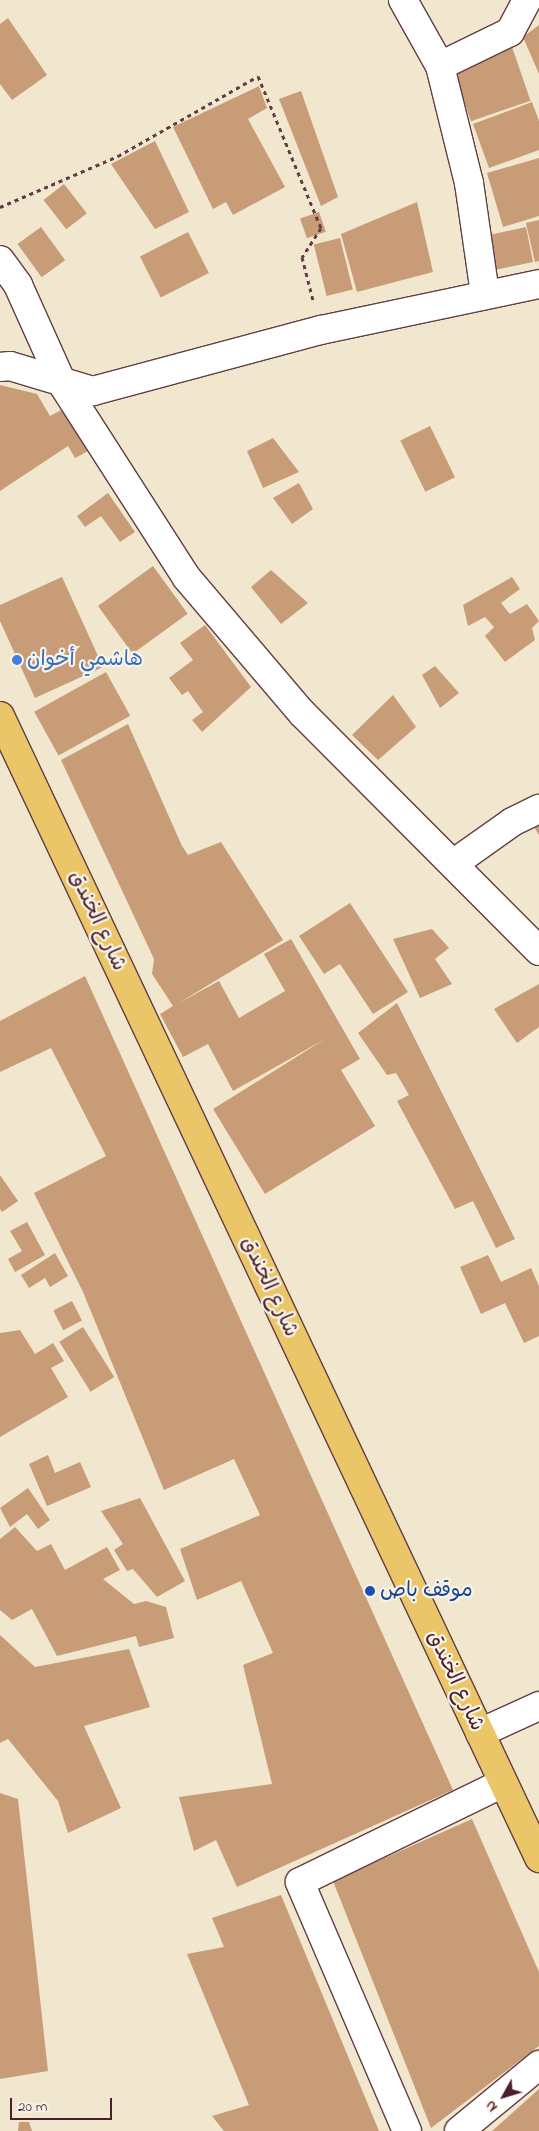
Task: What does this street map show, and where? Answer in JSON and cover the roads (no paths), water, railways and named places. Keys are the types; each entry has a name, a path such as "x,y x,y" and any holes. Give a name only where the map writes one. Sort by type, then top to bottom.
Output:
{"main road":[{"name":"شارع الخندق","path":"0,716 539,1858"}],"street":[{"path":"403,0 440,66 470,183 485,294"},
{"path":"440,66 510,32 527,0"},
{"path":"0,260 18,285 63,385 193,585 302,713 539,951"},
{"path":"0,367 10,366 63,385 93,391 321,330 539,284"},
{"path":"453,864 512,822 539,809"},
{"path":"480,1733 539,1706"},
{"path":"407,2131 300,1882 503,1783"},
{"path":"459,2131 539,2065"}],"place":[{"name":"هاشمي أخوان","path":"17,660"},
{"name":"موقف باص","path":"370,1591"}]}
